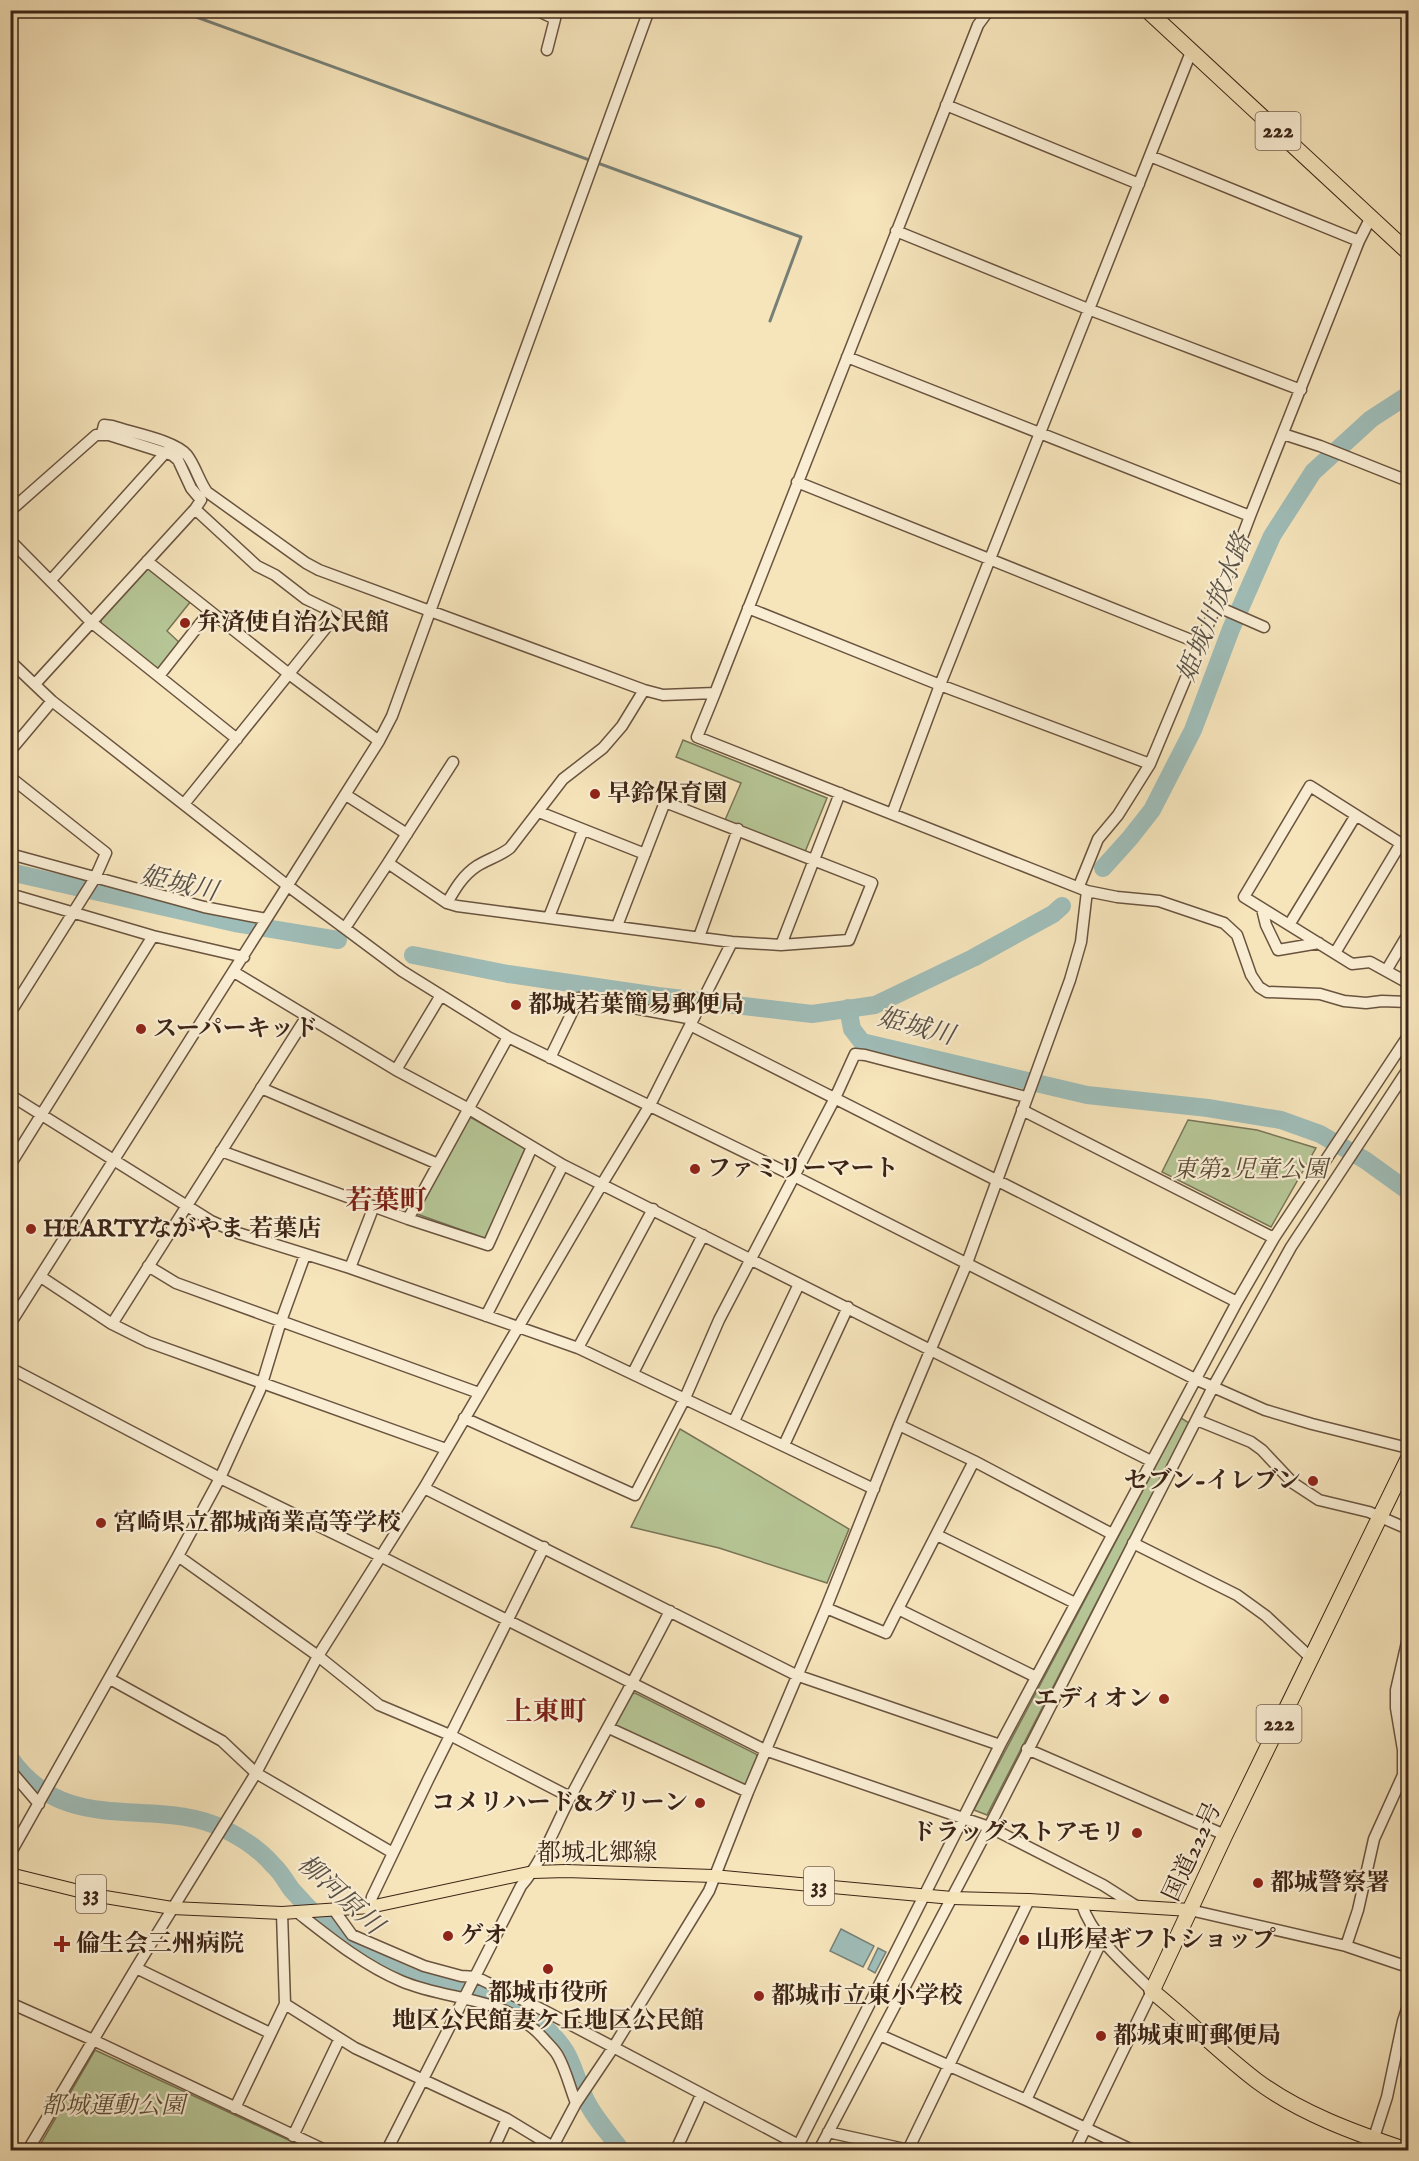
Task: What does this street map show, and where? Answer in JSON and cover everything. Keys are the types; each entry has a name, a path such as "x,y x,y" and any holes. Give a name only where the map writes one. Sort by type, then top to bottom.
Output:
{"highway":[{"name":"222","path":"1147,10 1408,252"},
{"name":"国道222号","path":"1152,1991 1225,1835 1408,1459"},
{"path":"1152,1991 1258,2081 1292,2103 1372,2145 1406,2151"}],"main road":[{"name":"都城北郷線","path":"10,1874 99,1896 172,1908 282,1913 370,1906 533,1872 627,1872 713,1876 952,1899 1029,1900 1190,1910"}],"street":[{"path":"536,10 555,19 547,50"},
{"path":"10,1324 346,795 392,717 649,10"},
{"path":"989,10 978,25 698,737 1083,889 1117,897 1159,901 1224,923 1237,935 1251,975 1259,987 1267,992 1320,994 1344,1001 1366,1003 1408,1002"},
{"path":"892,814 940,685 1191,52"},
{"path":"946,105 1139,184"},
{"path":"1150,156 1359,241"},
{"path":"285,2004 339,2040 507,2119 554,2149 577,2102 613,2048 709,1891 713,1876 826,1608 967,1263 1077,958 1081,942 1083,889 1098,839 1131,796 1150,764 1201,644 1222,609 1250,516 1359,241 1371,217"},
{"path":"896,231 1088,309 1301,390"},
{"path":"847,357 1250,516"},
{"path":"102,434 104,425 112,426 177,446 188,456 207,492 319,570 644,690 663,694 715,693"},
{"path":"10,512 96,435 102,434 166,452 178,460 191,488 201,500 35,684"},
{"path":"1283,434 1408,481"},
{"path":"51,580 166,452"},
{"path":"797,482 1201,644"},
{"path":"184,804 337,614 306,599 275,575 257,566 195,509"},
{"path":"10,540 91,622 237,739"},
{"path":"147,561 289,674 379,741"},
{"path":"748,608 940,685 1150,764"},
{"path":"1222,609 1264,627"},
{"path":"159,676 210,611"},
{"path":"10,661 52,702 288,886 402,971 508,1037 794,1176 1195,1379 1265,1410 1303,1422 1408,1448"},
{"path":"447,903 466,875 510,848 563,779 603,748 622,726 644,690"},
{"path":"10,751 52,702"},
{"path":"345,928 453,762"},
{"path":"10,777 106,853 95,878 15,997 10,1013"},
{"path":"1335,953 1405,846 1310,786 1244,897 1352,964 1370,962 1408,984"},
{"path":"781,945 840,793"},
{"path":"346,795 407,834"},
{"path":"388,863 447,903 732,942 781,945 849,940 872,883 665,802 617,926"},
{"path":"539,812 645,854"},
{"path":"1289,925 1356,815"},
{"path":"699,937 738,829"},
{"path":"549,917 583,830"},
{"path":"10,854 264,923"},
{"path":"10,894 153,936 244,956"},
{"path":"1263,909 1266,925 1278,950 1318,943"},
{"path":"1386,971 1408,934"},
{"path":"10,1165 153,936"},
{"path":"28,2151 172,1908 256,1773 318,1656 424,1488 650,1105 732,942"},
{"path":"234,972 396,1070 469,1109 563,1165 752,1258 799,1284 1151,1461"},
{"path":"396,1070 441,995"},
{"path":"550,1058 579,998 691,1022 835,1098 1237,1302"},
{"path":"112,1324 307,1016"},
{"path":"329,1911 352,1935 424,1966 474,1980 543,2010 801,2149 1000,1745 1195,1379 1275,1238 1408,1036"},
{"path":"408,1219 508,1037"},
{"path":"464,1418 635,1495 685,1398 719,1320 835,1098 855,1054 1028,1092"},
{"path":"819,2151 952,1899 1213,1387 1291,1246 1408,1069"},
{"path":"261,1088 438,1164"},
{"path":"10,1095 211,1221 238,1233 350,1268 578,1348 874,1489"},
{"path":"1022,1110 1275,1238"},
{"path":"221,1151 408,1219 488,1245 532,1147"},
{"path":"486,1316 563,1165"},
{"path":"350,1268 374,1206"},
{"path":"578,1348 653,1209"},
{"path":"633,1373 703,1234"},
{"path":"10,1854 110,1679 220,1478 261,1384 305,1255"},
{"path":"148,1266 176,1283 479,1393"},
{"path":"40,1277 112,1324 148,1342 446,1449"},
{"path":"734,1421 799,1284"},
{"path":"784,1445 848,1307"},
{"path":"10,1368 220,1478 765,1750 989,1827 1103,1886 1136,1906"},
{"path":"1197,1420 1251,1442 1262,1450 1293,1483 1319,1500 1369,1512 1408,1529"},
{"path":"899,1425 974,1461 1112,1534"},
{"path":"826,1608 886,1633 974,1461"},
{"path":"424,1488 796,1675 1000,1745"},
{"path":"937,1535 1075,1603"},
{"path":"1133,1543 1237,1595 1266,1616 1311,1658"},
{"path":"370,1906 393,1852 544,1547"},
{"path":"178,1556 318,1656 379,1705 450,1735 570,1797"},
{"path":"898,1609 1036,1677"},
{"path":"387,2151 521,1886 533,1872 570,1797 633,1684 670,1611"},
{"path":"1346,1946 1358,1910 1374,1839 1406,1774 1396,1708 1396,1690 1408,1644"},
{"path":"110,1679 222,1741 256,1773 393,1852"},
{"path":"609,1728 748,1792"},
{"path":"1027,1749 1225,1835"},
{"path":"10,1770 41,1801"},
{"path":"828,2132 908,2150 1029,1900"},
{"path":"1075,2151 1152,1991 1102,1940 1086,1920 1082,1905"},
{"path":"1190,1910 1346,1946 1408,1967"},
{"path":"302,1912 368,1964 400,1981 426,1990 500,2007 518,2016 540,2034 558,2055 577,2102"},
{"path":"235,2108 285,2004 282,1913"},
{"path":"1026,2100 1102,1940"},
{"path":"136,1968 270,2033"},
{"path":"10,2003 93,2040 325,2151"},
{"path":"1372,2145 1387,2097 1408,2006"},
{"path":"880,2035 1086,2127 1132,2151"},
{"path":"293,2136 339,2040"},
{"path":"676,2151 701,2094"},
{"path":"493,2151 507,2119"}],"green space":[{"path":"145,569 150,569 191,601 167,631 180,643 160,668 155,668 101,625 101,620"},
{"path":"683,740 827,798 805,852 725,820 741,783 676,757"},
{"path":"470,1117 527,1149 487,1239 417,1214"},
{"name":"東第2児童公園","path":"1188,1120 1257,1130 1316,1148 1271,1227 1162,1172"},
{"path":"1181,1418 1189,1423 987,1815 974,1810"},
{"path":"680,1429 849,1529 827,1583 719,1548 631,1527"},
{"path":"635,1693 756,1754 758,1757 746,1786 617,1727 616,1724 632,1694"},
{"name":"都城運動公園","path":"95,2050 310,2150 37,2150"}],"water":[{"path":"841,1929 874,1946 863,1967 830,1951"},
{"path":"878,1948 886,1952 875,1973 868,1969"}],"waterway":[{"path":"177,10 801,237 770,321"},
{"name":"姫城川放水路","path":"1103,868 1152,810 1193,730 1231,629 1272,536 1313,472 1371,419 1408,395"},
{"name":"姫城川","path":"10,872 235,923 338,940"},
{"name":"姫城川","path":"413,955 508,974 658,996 812,1014 875,1005 973,958 1053,914 1062,906"},
{"name":"姫城川","path":"848,1008 852,1029 862,1042 1087,1095 1208,1108 1281,1120 1320,1134 1365,1160 1408,1191"},
{"name":"柳河原川","path":"10,1758 33,1783 58,1799 85,1807 199,1820 226,1830 263,1854 315,1914 366,1955 420,1980 502,2000 532,2016 552,2034 565,2051 589,2106 621,2150"}],"place":[{"name":"弁済使自治公民館","path":"185,623"},
{"name":"早鈴保育園","path":"595,794"},
{"name":"都城若葉簡易郵便局","path":"516,1005"},
{"name":"スーパーキッド","path":"141,1029"},
{"name":"ファミリーマート","path":"695,1169"},
{"name":"HEARTYながやま 若葉店","path":"31,1229"},
{"name":"セブン-イレブン","path":"1313,1481"},
{"name":"宮崎県立都城商業高等学校","path":"101,1523"},
{"name":"エディオン","path":"1164,1699"},
{"name":"コメリハード&グリーン","path":"700,1803"},
{"name":"ドラッグストアモリ","path":"1137,1833"},
{"name":"都城警察署","path":"1258,1883"},
{"name":"ゲオ","path":"448,1936"},
{"name":"山形屋ギフトショップ","path":"1024,1940"},
{"name":"倫生会三州病院","path":"62,1944"},
{"name":"都城市役所 地区公民館妻ケ丘地区公民館","path":"548,1969"},
{"name":"都城市立東小学校","path":"759,1996"},
{"name":"都城東町郵便局","path":"1101,2036"}],"district":[{"name":"若葉町","path":"386,1202"},
{"name":"上東町","path":"546,1713"}]}
